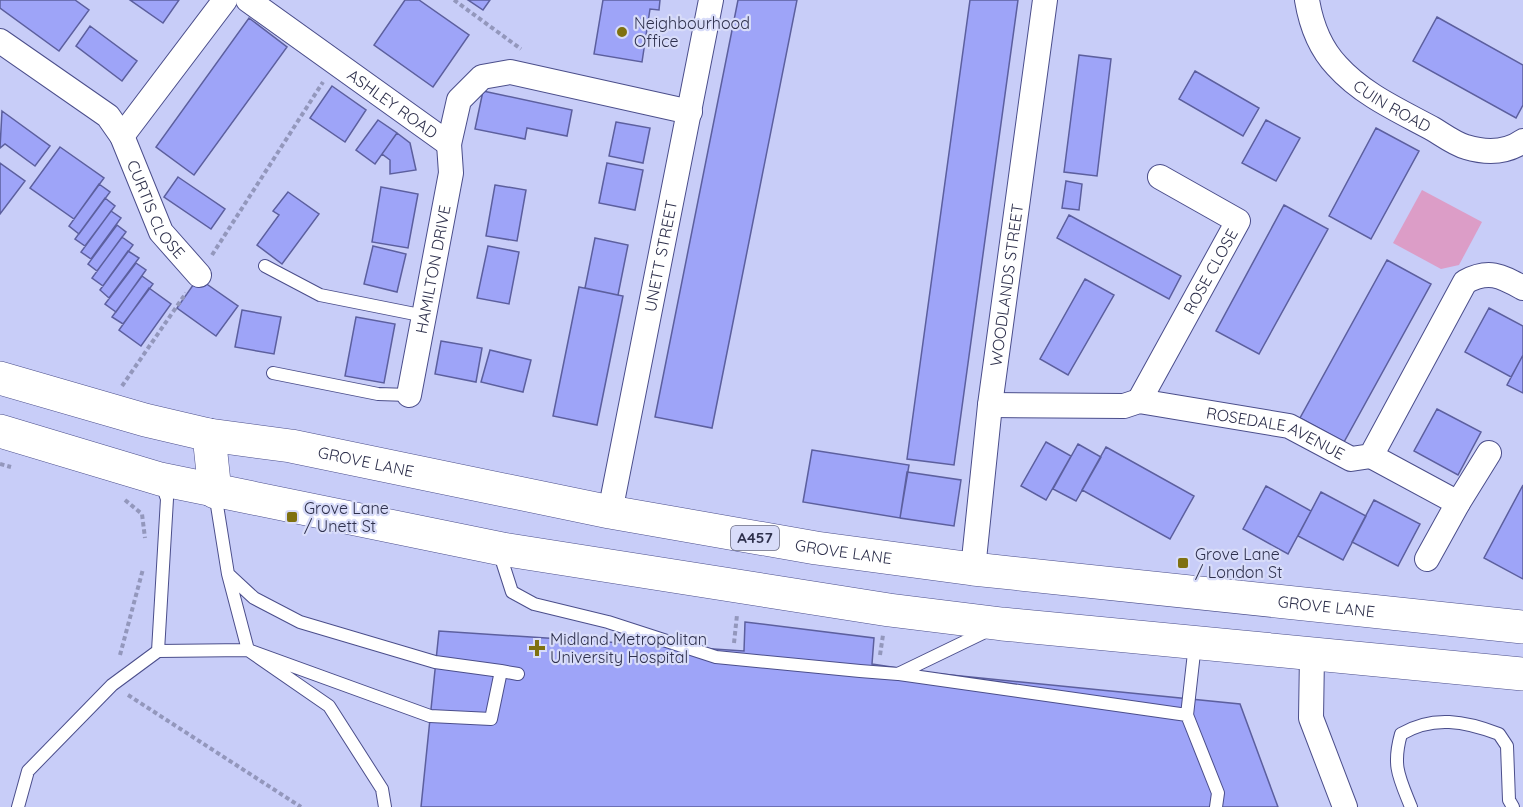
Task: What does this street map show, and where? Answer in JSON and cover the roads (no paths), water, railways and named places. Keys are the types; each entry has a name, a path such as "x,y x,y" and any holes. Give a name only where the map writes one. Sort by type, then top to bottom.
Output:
{"main road":[{"name":"GROVE LANE","path":"0,378 146,420 209,435 291,446 610,512 816,548 973,569 1523,627"},
{"path":"0,431 160,479 215,492 313,509 502,549 889,610 1002,624 1523,674"},
{"path":"209,435 215,492"}],"street":[{"path":"122,136 225,0"},
{"name":"ASHLEY ROAD","path":"248,0 449,144 459,100 482,77 510,72 690,112"},
{"name":"UNETT STREET","path":"610,512 711,0"},
{"name":"WOODLANDS STREET","path":"973,569 990,405 1045,0"},
{"name":"CUIN ROAD","path":"1307,0 1313,27 1322,46 1336,66 1362,90 1465,147 1496,151 1511,149 1523,141"},
{"name":"CURTIS CLOSE","path":"4,53 108,116 122,136 161,232 199,275"},
{"name":"HAMILTON DRIVE","path":"409,395 451,173 449,144"},
{"name":"ROSE CLOSE","path":"1139,401 1238,221 1160,177"},
{"path":"1458,502 1371,456 1465,282 1476,276 1495,274 1523,288"},
{"name":"ROSEDALE AVENUE","path":"990,405 1124,406 1139,401 1289,426 1351,459 1371,456"},
{"path":"1427,559 1458,502 1489,453"},
{"path":"1312,655 1311,718 1345,807"}],"lane":[{"path":"265,266 320,295 425,316"},
{"path":"273,373 378,394 409,395"},
{"path":"158,651 167,499 160,479"},
{"path":"215,492 228,574 248,650 329,706 382,789 385,807"},
{"path":"502,549 502,561 512,592 534,604 608,622 716,657 876,671 1187,716"},
{"path":"228,574 254,598 300,622 435,662 518,674"},
{"path":"898,674 1002,624"},
{"path":"1195,644 1187,716 1218,793 1216,807"},
{"path":"18,807 28,771 112,685 158,651 248,650 430,716 491,720 501,671"},
{"path":"1411,807 1400,780 1395,756 1401,734 1419,723 1442,721 1499,734 1508,746 1509,800 1513,807"}],"place":[{"name":"Neighbourhood Office","path":"622,32"},
{"name":"Grove Lane / Unett St","path":"292,517"},
{"name":"Grove Lane / London St","path":"1183,563"},
{"name":"Midland Metropolitan University Hospital","path":"537,648"}]}
